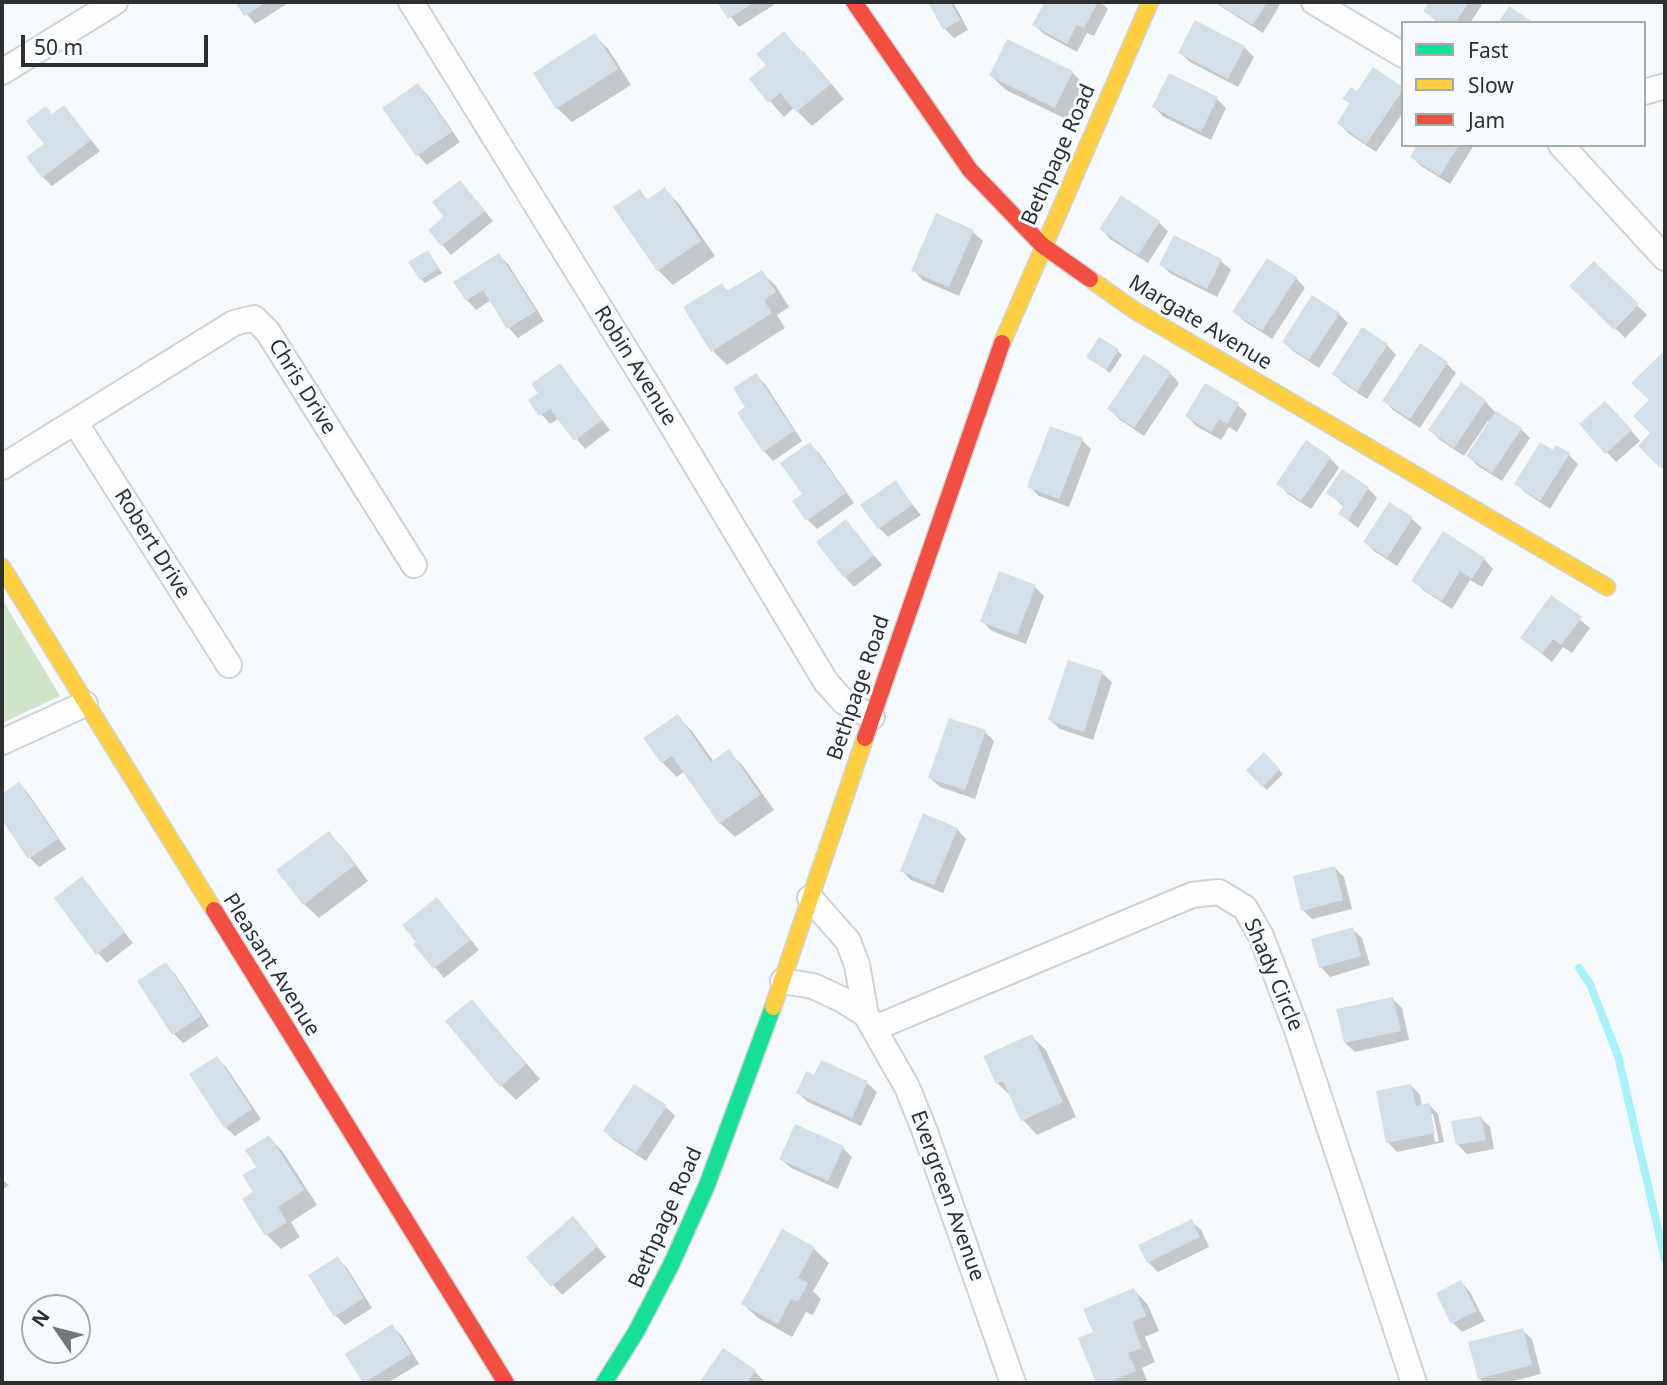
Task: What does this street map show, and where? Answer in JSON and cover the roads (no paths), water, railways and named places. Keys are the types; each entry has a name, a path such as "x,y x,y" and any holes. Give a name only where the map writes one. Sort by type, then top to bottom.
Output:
{"street":[{"path":"2,72 115,2"},
{"name":"Robin Avenue","path":"411,2 653,394 826,682 844,702 872,717"},
{"name":"Margate Avenue","path":"854,2 970,170 1042,245 1134,310 1607,587"},
{"name":"Bethpage Road","path":"604,1383 636,1332 671,1265 707,1185 783,981 1004,336 1150,2"},
{"path":"1314,2 1401,54"},
{"path":"1646,91 1665,86"},
{"path":"1563,147 1665,258"},
{"name":"Chris Drive","path":"2,467 233,323 254,318 268,332 414,565"},
{"name":"Robert Drive","path":"75,422 229,666"},
{"name":"Pleasant Avenue","path":"2,567 506,1383"},
{"path":"2,742 85,704"},
{"name":"Shady Circle","path":"871,1021 1192,895 1219,892 1245,908 1261,936 1297,1030 1414,1383"},
{"name":"Evergreen Avenue","path":"810,898 848,941 871,1021 907,1087 924,1129 1013,1383"},
{"path":"783,981 813,986 841,999 871,1021"}],"waterway":[{"path":"1579,968 1590,984 1618,1056 1665,1259"}]}
